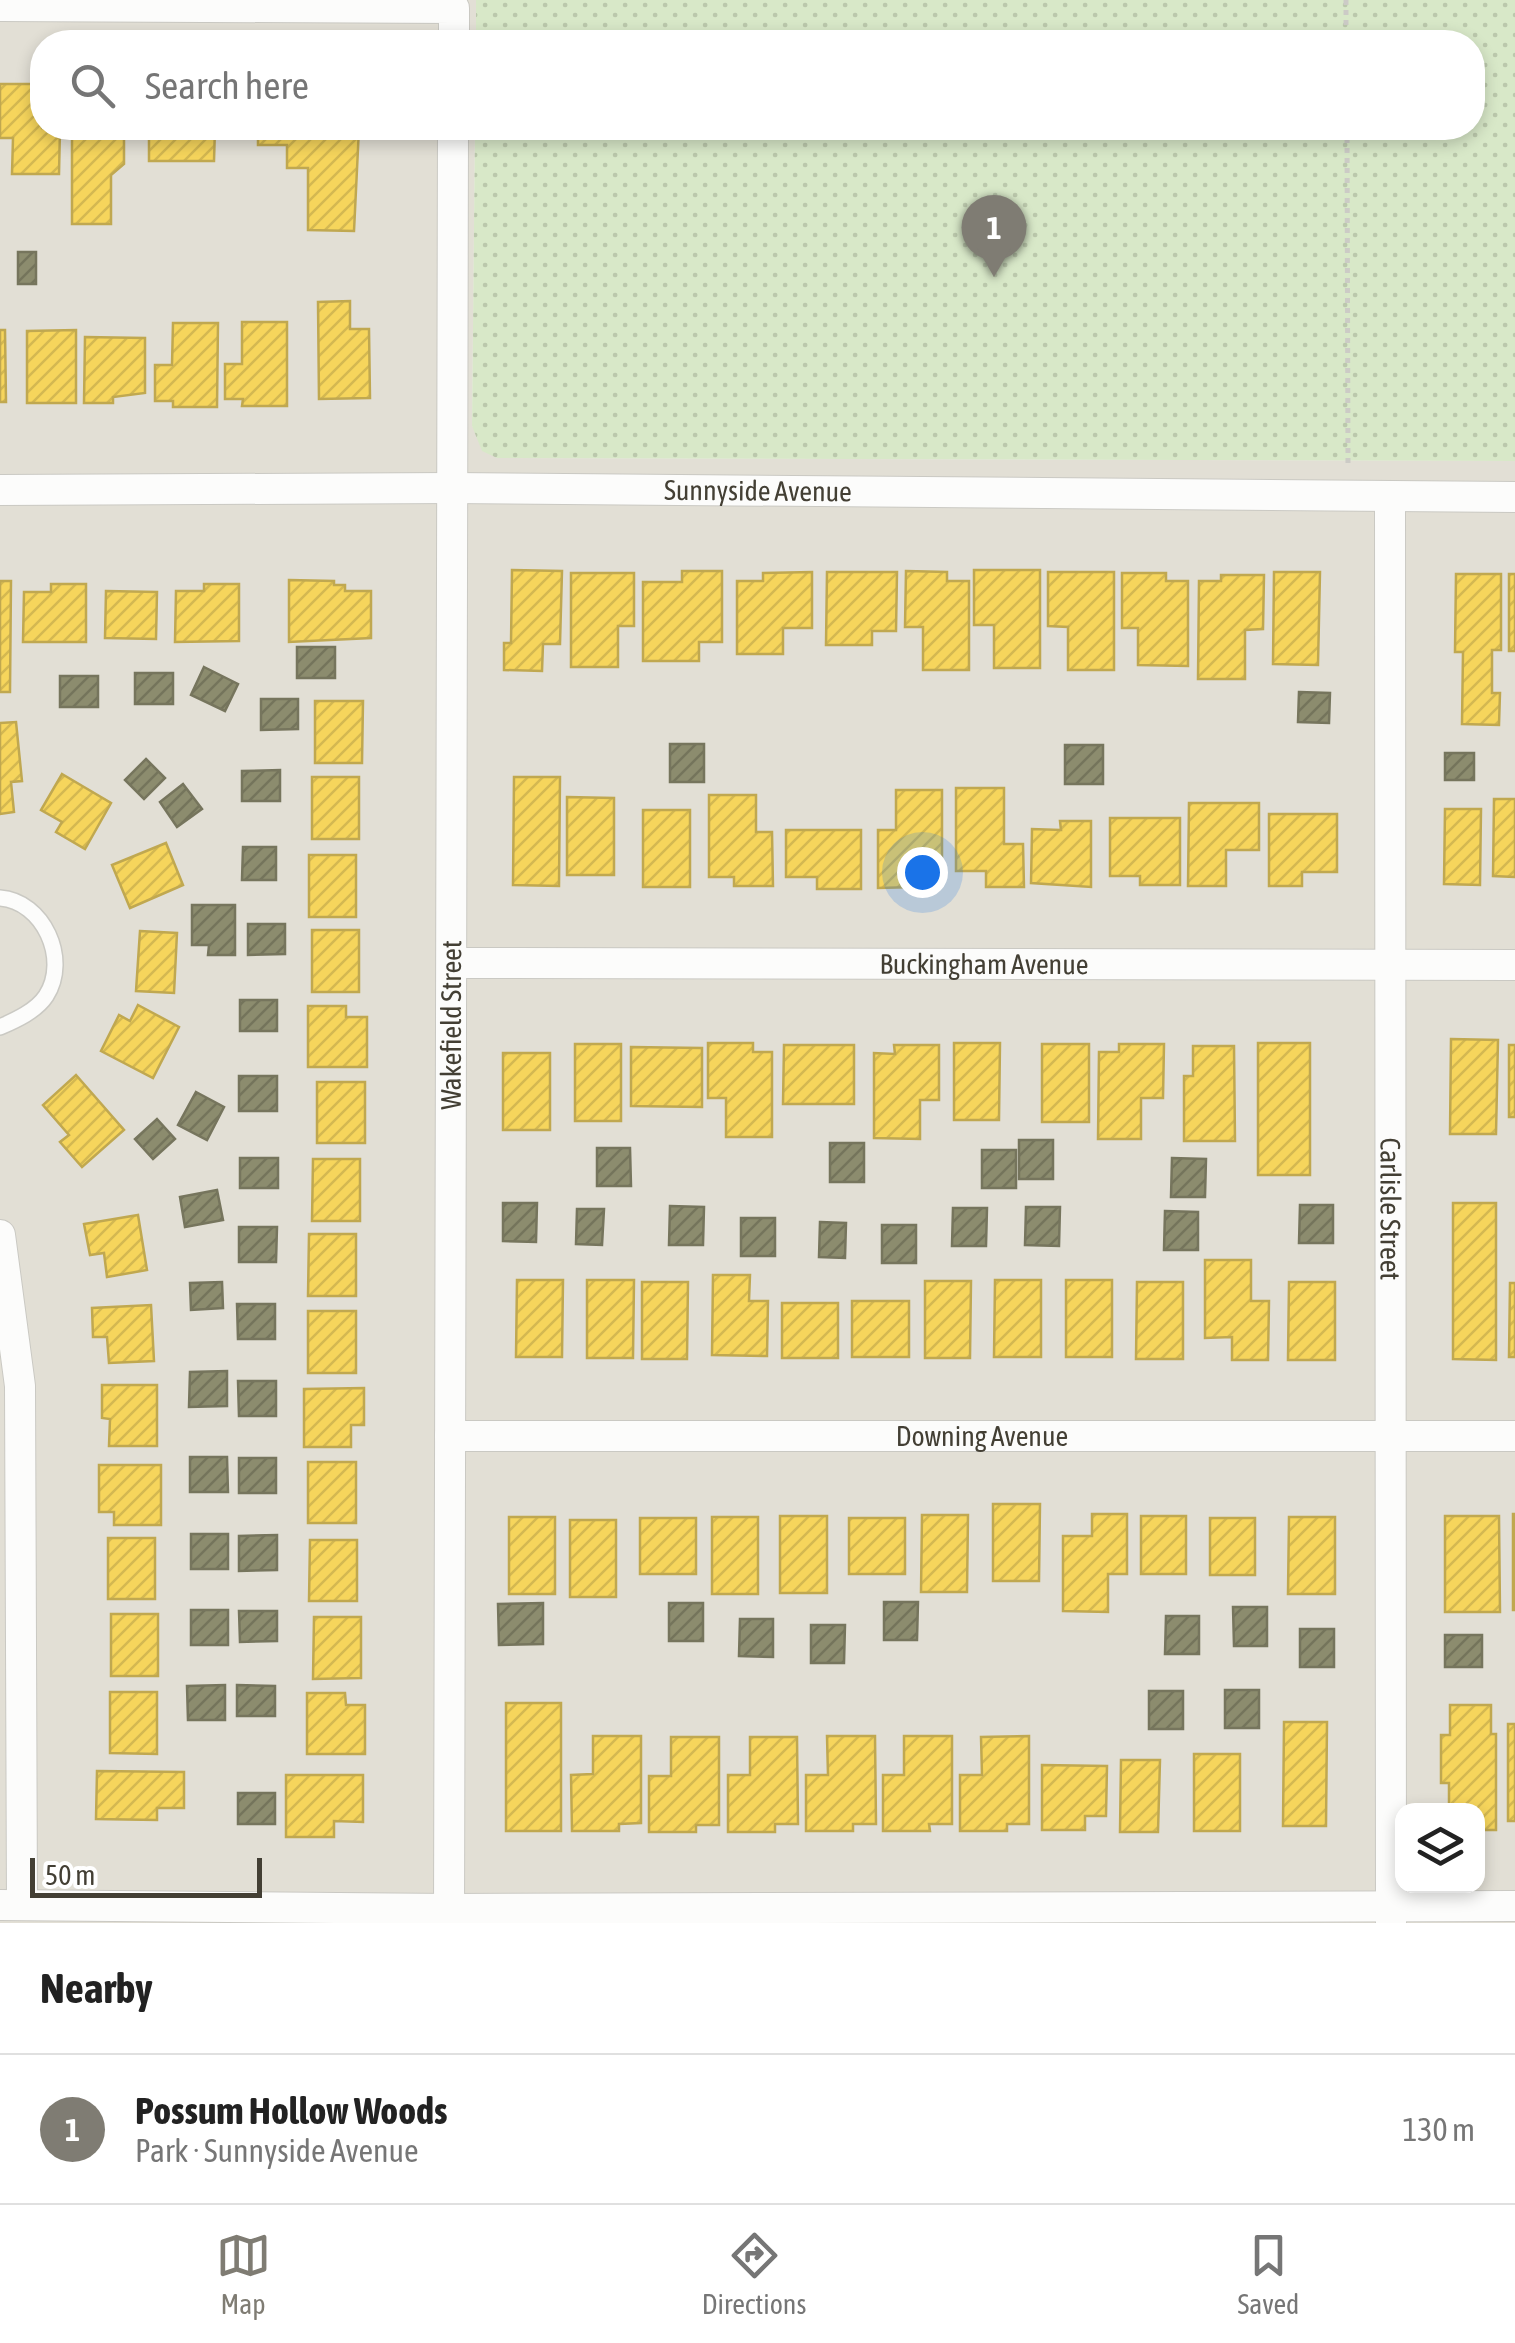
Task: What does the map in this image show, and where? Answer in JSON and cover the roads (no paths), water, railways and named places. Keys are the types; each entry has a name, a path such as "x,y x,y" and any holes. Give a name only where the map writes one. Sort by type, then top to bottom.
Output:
{"street":[{"path":"0,6 224,3 454,8 454,30"},
{"name":"Wakefield Street","path":"449,1916 454,140"},
{"name":"Sunnyside Avenue","path":"0,490 452,488 1515,497"},
{"name":"Carlisle Street","path":"1390,497 1391,1915"},
{"name":"Buckingham Avenue","path":"452,962 1515,965"},
{"path":"0,1235 16,1336 10,1484 11,1905 449,1916 1391,1915 1515,1906"},
{"name":"Downing Avenue","path":"450,1436 1515,1436"}],"lane":[{"path":"0,898 12,899 31,912 49,932 53,955 46,996 25,1015 0,1027"}],"place":[{"name":"Possum Hollow Woods","path":"994,277"}]}
